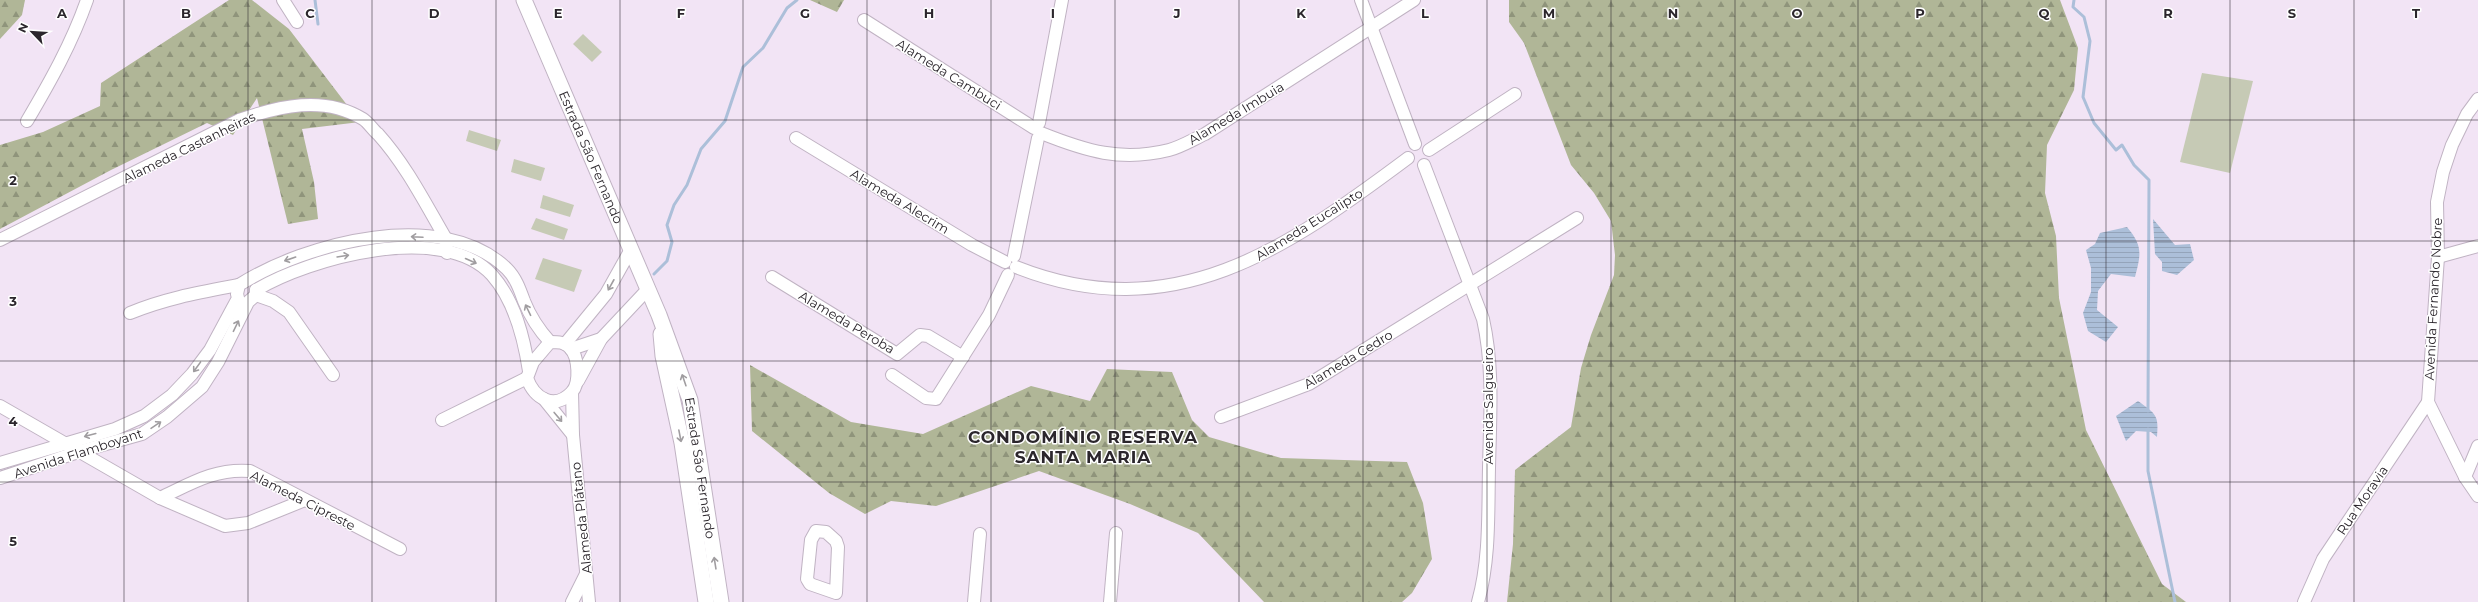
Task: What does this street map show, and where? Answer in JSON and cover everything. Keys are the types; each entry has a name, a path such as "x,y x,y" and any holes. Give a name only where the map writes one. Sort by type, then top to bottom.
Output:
{"main road":[{"name":"Estrada São Fernando","path":"524,0 630,251 659,315 690,400 721,602"},
{"name":"Estrada São Fernando","path":"659,315 663,356 692,504 706,602"}],"street":[{"path":"27,121 60,63 78,26 87,0"},
{"path":"283,0 297,22"},
{"path":"892,375 926,398 936,399 989,315 1011,265 1062,0"},
{"path":"1361,0 1415,144"},
{"name":"Alameda Imbuia","path":"1038,131 1090,151 1113,156 1140,155 1170,150 1205,134 1414,0"},
{"name":"Alameda Cambuci","path":"864,20 1038,131"},
{"path":"1429,150 1515,94"},
{"name":"Avenida Fernando Nobre","path":"2428,402 2438,257 2437,202 2443,172 2452,145 2467,114 2478,99"},
{"name":"Alameda Castanheiras","path":"0,240 239,120 273,108 307,104 338,108 364,119 398,158 446,239"},
{"name":"Alameda Alecrim","path":"796,138 972,245 1011,265"},
{"path":"1415,144 1424,145 1429,150 1430,158 1424,165 1415,166 1408,158 1408,150 1415,144"},
{"name":"Alameda Eucalipto","path":"1011,265 1043,278 1074,284 1129,290 1157,288 1186,283 1243,264 1271,250 1358,195 1408,158"},
{"name":"Avenida Salgueiro","path":"1424,165 1468,285 1483,319 1489,344 1488,539 1483,587 1478,602"},
{"name":"Alameda Cedro","path":"1221,417 1309,384 1577,218"},
{"path":"248,292 282,261 350,242 393,236 446,239 481,252 507,270 515,280 538,328 550,342 568,346 602,339"},
{"path":"446,239 447,253"},
{"path":"2438,257 2478,246"},
{"path":"130,313 154,302 180,296 248,292 293,272 335,258 391,248 447,253 473,261 482,267 496,281 507,297 522,334 531,389 544,399 573,435"},
{"path":"568,346 606,294 630,251"},
{"name":"Alameda Peroba","path":"772,277 897,354 920,335 928,336 963,357"},
{"path":"544,399 553,401 563,399 574,389 602,339 648,289"},
{"path":"248,292 273,302 289,312 333,375"},
{"name":"Avenida Flamboyant","path":"0,463 65,442 115,429 144,416 172,395 210,350 248,292"},
{"name":"Avenida Flamboyant","path":"0,478 80,451 142,434 185,402 202,387 218,362 248,292"},
{"path":"442,420 528,374 538,355 550,342"},
{"path":"568,346 576,362 574,389"},
{"name":"Alameda Plátano","path":"574,389 573,435 589,602"},
{"path":"2428,402 2465,477 2478,496"},
{"name":"Rua Moravia","path":"2304,602 2323,559 2428,402"},
{"path":"0,406 160,498 225,526 248,523 305,500"},
{"path":"2465,477 2478,446"},
{"path":"33,452 38,465"},
{"name":"Alameda Cipreste","path":"160,498 218,472 234,470 250,471 400,549"},
{"path":"816,531 826,532 836,541 838,546 836,597 810,584 807,579 811,540 816,531"},
{"path":"1110,602 1116,533"},
{"path":"974,602 980,534"},
{"path":"572,602 586,573"},
{"name":"Avenida Salgueiro","path":"1473,602 1483,587"}],"green space":[{"path":"0,0 25,0 22,15 0,39"},
{"path":"229,0 252,0 289,29 360,122 302,129 314,182 318,219 288,224 257,98 233,135 207,123 111,170 0,229 0,145 43,132 100,106 101,83"},
{"path":"810,0 844,0 837,12"},
{"path":"1509,0 2060,0 2078,48 2074,90 2047,145 2045,193 2056,236 2059,298 2086,430 2162,584 2186,602 1507,602 1513,544 1515,470 1571,427 1581,368 1591,335 1614,275 1615,255 1611,221 1594,193 1571,165 1524,43 1509,22"},
{"path":"583,34 602,52 592,62 573,44"},
{"path":"2202,73 2253,81 2230,173 2180,162"},
{"path":"469,130 501,140 497,151 466,141"},
{"path":"514,159 545,168 541,181 511,172"},
{"path":"543,195 574,205 570,217 540,208"},
{"path":"536,218 568,229 564,240 531,229"},
{"path":"543,258 582,270 574,292 535,279"},
{"path":"750,365 851,422 923,434 1031,386 1090,401 1107,369 1172,372 1192,420 1209,437 1281,458 1407,462 1423,503 1432,559 1412,593 1402,602 1264,602 1198,533 1130,504 1039,471 936,506 891,501 865,514 829,493 752,431"}],"water":[{"path":"2153,219 2175,245 2190,244 2194,260 2177,275 2162,271 2162,262 2155,254"},
{"path":"2127,227 2138,245 2139,262 2135,277 2111,274 2098,291 2097,310 2118,327 2106,342 2088,331 2083,313 2091,292 2091,268 2086,250 2095,244 2100,233"},
{"path":"2138,401 2149,409 2157,419 2157,437 2151,432 2136,431 2126,441 2116,416"}],"waterway":[{"path":"315,0 318,24"},
{"path":"654,274 667,261 672,242 667,225 674,205 687,185 701,149 725,121 743,67 763,48 787,8 797,0"},
{"path":"2074,0 2073,7 2084,17 2090,41 2083,97 2094,123 2116,150 2122,145 2134,165 2149,180 2148,411"},
{"path":"2148,429 2148,471 2175,602"}],"district":[{"name":"CONDOMÍNIO RESERVA SANTA MARIA","path":"1083,447"}]}
